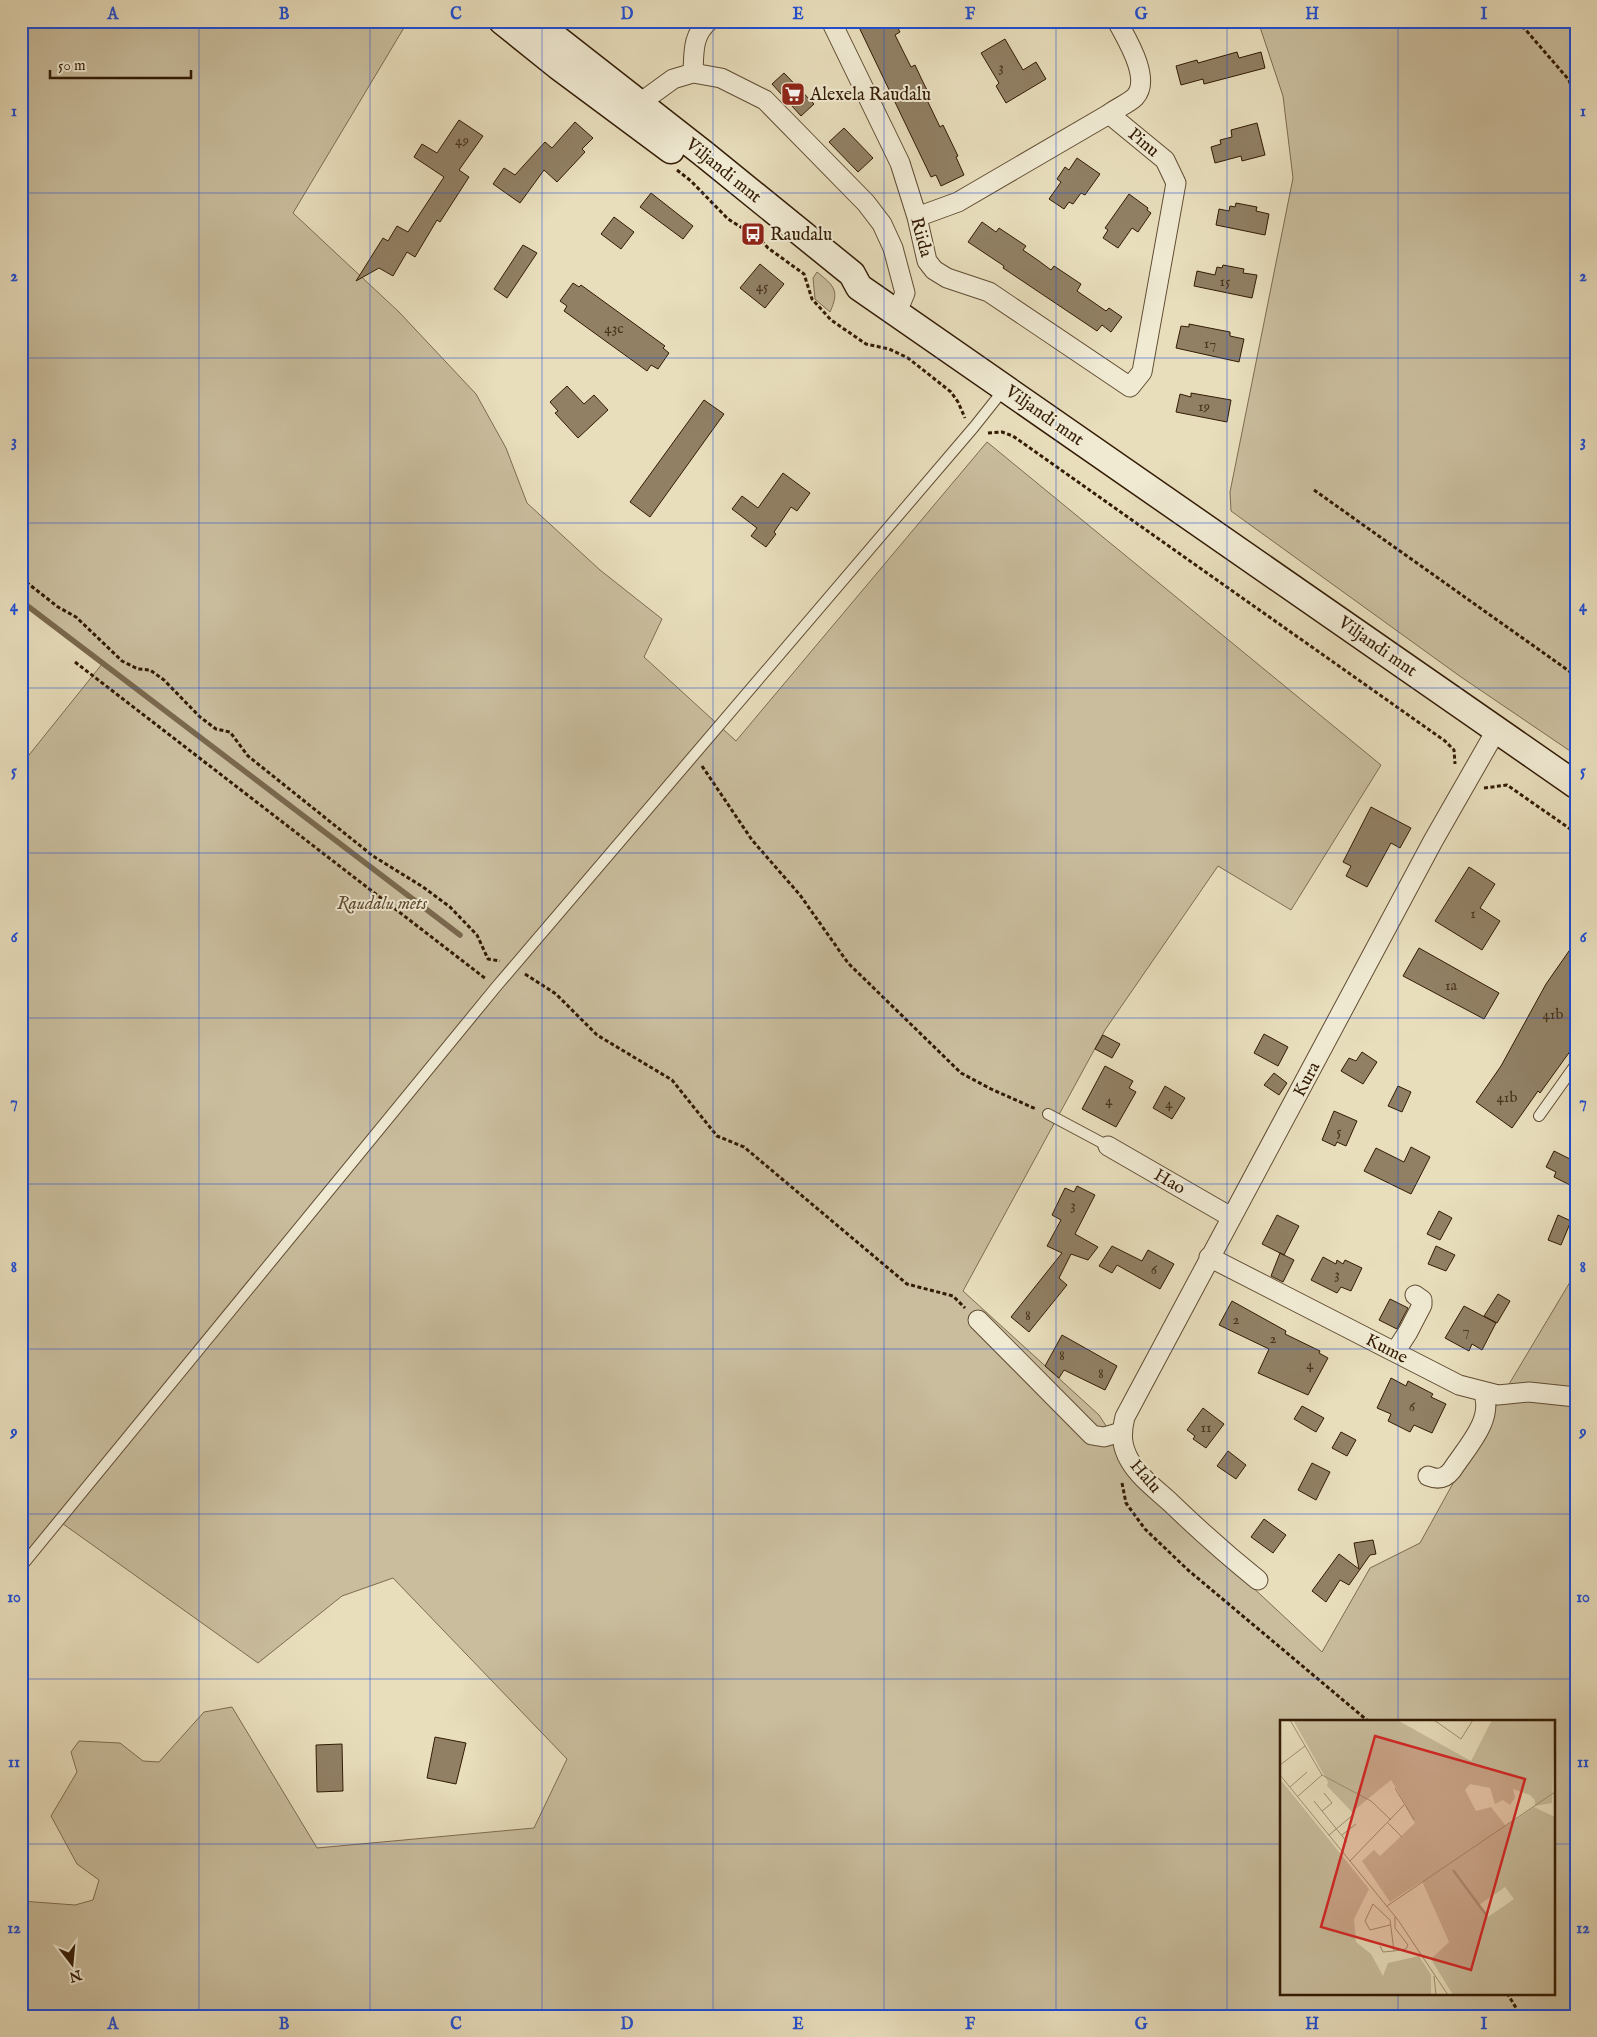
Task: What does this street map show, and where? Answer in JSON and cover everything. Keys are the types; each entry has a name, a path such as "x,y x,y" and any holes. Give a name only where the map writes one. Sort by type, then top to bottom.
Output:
{"main road":[{"path":"502,21 558,66 634,110"},
{"name":"Viljandi mnt","path":"534,21 634,110 852,274 859,287 1006,387 1576,785"}],"street":[{"path":"693,73 696,38 700,28 708,21"},
{"name":"Riida","path":"831,21 900,163 917,217 927,261 934,270 946,278 989,292 1130,387"},
{"path":"917,217 958,202 1109,114 1136,96 1141,87 1141,77 1133,50 1117,21"},
{"path":"634,110 673,79 693,73 721,78 765,100 866,203 882,224 893,248 905,293 897,312"},
{"name":"Pinu","path":"1109,114 1165,160 1176,183 1142,372 1130,387"},
{"name":"Kura","path":"1121,1432 1125,1417 1209,1257 1497,729"},
{"name":"Hao","path":"1108,1146 1231,1217"},
{"name":"Kume","path":"1209,1257 1459,1385 1498,1395 1529,1392 1576,1396"},
{"path":"1395,1352 1422,1305 1422,1300 1415,1295"},
{"path":"978,1320 1092,1435 1104,1437 1121,1432"},
{"path":"1428,1476 1442,1478 1452,1470 1484,1419 1486,1404 1483,1392"},
{"name":"Halu","path":"1121,1432 1130,1461 1142,1476 1215,1546 1258,1580"}],"lane":[{"path":"21,1567 496,987 974,427 1006,387"},
{"path":"1539,1116 1576,1064"},
{"path":"1048,1114 1108,1146"}],"path":[{"path":"1518,21 1569,80 1576,101"},
{"path":"686,177 728,219 760,239 768,248 804,274 812,300 831,320 866,344 889,349 908,358 951,392 968,422 980,432 1002,432 1012,436 1445,741 1454,750 1455,763 1452,777 1454,782 1463,790 1475,793 1491,787 1506,785 1576,833"},
{"path":"1314,490 1576,676"},
{"path":"21,578 58,607 76,617 122,661 138,669 150,670 164,680 200,717 216,729 230,732 248,756 373,856 424,887 450,907 477,935 488,959 507,962 556,994 597,1036 672,1080 717,1136 744,1147 907,1284 953,1296 978,1320"},
{"path":"75,662 496,987"},
{"path":"695,755 752,840 800,895 848,963 961,1073 991,1089 1048,1114"},
{"path":"1127,1454 1120,1471 1126,1503 1145,1529 1188,1570 1367,1720"},
{"path":"1508,1994 1521,2016"}],"green space":[{"name":"Raudalu mets","path":"21,21 408,21 293,213 399,312 476,394 506,448 527,503 600,570 662,619 644,657 736,741 987,442 1381,765 1291,910 1218,866 1105,1030 963,1291 1099,1415 1115,1440 1218,1555 1322,1652 1370,1568 1420,1543 1493,1411 1576,1272 1576,2016 21,2016 21,1901 75,1905 93,1900 99,1880 77,1864 51,1816 77,1772 71,1752 79,1741 120,1743 143,1761 159,1762 204,1712 232,1707 317,1848 534,1828 567,1759 393,1578 342,1596 258,1663 59,1521 21,1567 21,765 102,664 21,601"},
{"path":"1258,21 1576,21 1576,755 1461,677 1231,511 1230,492 1293,178 1283,96"},
{"path":"817,272 834,289 835,298 830,312 815,299 813,278"}],"building":[{"path":"856,21 894,21 900,32 895,35 911,67 915,65 929,94 925,96 940,127 943,125 958,156 956,157 964,175 941,186 936,175 931,177"},
{"path":"1005,39 1023,70 1036,62 1046,79 1006,103 996,86 999,83 981,53"},
{"path":"1237,52 1239,58 1261,52 1265,68 1204,84 1203,79 1181,85 1176,66 1197,60 1198,63"},
{"name":"Alexela Raudalu","path":"784,73 814,104 801,116 772,84"},
{"path":"459,120 483,136 459,170 469,177 440,222 437,220 415,257 407,252 393,276 379,268 356,281 383,238 388,241 397,226 408,232 444,177 414,157 422,144 437,153"},
{"path":"575,122 593,138 582,149 585,152 557,182 544,170 520,203 493,184 504,168 515,175 545,142 552,148"},
{"path":"1257,123 1265,155 1242,161 1241,156 1215,163 1211,147 1221,144 1220,140 1232,137 1231,130"},
{"name":"Alexela Raudalu","path":"844,128 873,158 858,172 829,142"},
{"path":"1077,158 1100,174 1085,195 1081,193 1073,204 1069,202 1064,209 1049,199 1061,182 1057,179 1065,167 1069,170"},
{"path":"651,193 693,226 683,239 640,207"},
{"path":"1129,194 1148,208 1147,210 1151,213 1138,232 1132,228 1118,248 1103,238 1108,230 1105,228"},
{"path":"1236,203 1257,207 1256,211 1269,214 1265,235 1216,225 1219,209 1229,211 1230,206 1235,207"},
{"path":"614,217 634,232 621,249 601,234"},
{"path":"982,222 996,232 999,228 1026,246 1023,250 1051,270 1054,266 1081,284 1077,291 1106,311 1109,308 1122,317 1111,332 1102,325 1097,331 1003,268 1004,266 968,242"},
{"path":"523,245 537,253 507,298 494,289"},
{"path":"760,264 784,284 765,308 740,288"},
{"path":"1223,265 1244,269 1243,273 1257,275 1252,298 1194,286 1197,271 1215,275 1217,267 1222,268"},
{"path":"573,283 579,287 581,285 665,346 663,348 669,353 658,369 651,365 647,371 564,311 567,306 560,301"},
{"path":"1189,324 1230,332 1230,336 1244,339 1239,362 1176,348 1181,326 1189,327"},
{"path":"567,386 584,404 594,395 608,410 578,438 555,413 558,411 550,402"},
{"path":"1191,393 1231,400 1227,422 1176,412 1180,394 1191,397"},
{"path":"704,400 724,414 650,517 630,502"},
{"path":"783,473 810,493 797,511 791,507 774,532 776,534 766,547 751,536 757,528 732,509 742,496 758,508"},
{"path":"1371,807 1411,828 1400,848 1391,843 1367,887 1346,876 1351,866 1343,862"},
{"path":"1469,867 1495,884 1480,908 1500,921 1482,950 1435,921"},
{"path":"1576,941 1576,1043 1512,1128 1476,1102 1501,1066 1546,984"},
{"path":"1419,948 1499,993 1484,1019 1403,976"},
{"path":"1264,1034 1288,1047 1278,1066 1254,1053"},
{"path":"1103,1035 1120,1044 1112,1058 1095,1049"},
{"path":"1362,1052 1377,1062 1363,1084 1341,1071 1349,1058 1356,1061"},
{"path":"1105,1066 1133,1081 1129,1088 1136,1092 1116,1127 1082,1109"},
{"path":"1274,1073 1287,1083 1279,1095 1264,1085"},
{"path":"1165,1086 1185,1098 1172,1119 1153,1108"},
{"path":"1398,1086 1411,1092 1402,1112 1388,1106"},
{"path":"1334,1111 1357,1121 1346,1146 1337,1142 1335,1146 1322,1140"},
{"path":"1411,1147 1430,1157 1411,1194 1364,1171 1376,1148 1404,1162"},
{"path":"1554,1151 1576,1162 1576,1188 1554,1177 1556,1172 1546,1167"},
{"path":"1077,1186 1095,1195 1075,1234 1098,1247 1088,1260 1071,1254 1059,1278 1067,1285 1029,1332 1011,1317 1062,1253 1047,1246 1061,1220 1052,1215 1065,1188 1074,1192"},
{"path":"1439,1211 1452,1218 1440,1240 1427,1234"},
{"path":"1277,1215 1299,1226 1284,1255 1262,1244"},
{"path":"1558,1215 1571,1221 1561,1245 1548,1240"},
{"path":"1112,1246 1142,1261 1148,1250 1174,1264 1160,1289 1117,1265 1112,1273 1099,1266"},
{"path":"1436,1246 1455,1255 1446,1271 1428,1264"},
{"path":"1280,1253 1294,1260 1283,1282 1271,1276"},
{"path":"1323,1257 1336,1264 1337,1260 1343,1264 1345,1260 1362,1268 1351,1291 1341,1287 1337,1293 1311,1280"},
{"path":"1498,1294 1510,1301 1497,1323 1484,1316"},
{"path":"1390,1299 1408,1308 1397,1329 1379,1320"},
{"path":"1232,1301 1286,1331 1285,1334 1320,1351 1319,1353 1328,1358 1308,1395 1258,1373 1269,1349 1219,1325"},
{"path":"1464,1306 1496,1323 1482,1350 1472,1344 1469,1351 1445,1338"},
{"path":"1062,1335 1117,1366 1105,1390 1064,1370 1059,1378 1045,1366"},
{"path":"1391,1378 1406,1386 1408,1381 1433,1394 1431,1397 1446,1404 1432,1433 1414,1425 1410,1432 1388,1421 1391,1414 1377,1408"},
{"path":"1302,1406 1324,1418 1316,1432 1294,1419"},
{"path":"1203,1408 1224,1424 1206,1448 1193,1439 1195,1436 1187,1430"},
{"path":"1341,1432 1356,1440 1347,1456 1332,1448"},
{"path":"1228,1451 1246,1465 1236,1479 1217,1466"},
{"path":"1312,1463 1330,1472 1316,1500 1298,1490"},
{"path":"1264,1519 1286,1535 1273,1553 1251,1537"},
{"path":"1373,1540 1376,1554 1370,1555 1349,1585 1340,1580 1326,1602 1312,1591 1339,1554 1359,1569 1354,1543"},
{"path":"435,1737 466,1743 456,1784 427,1778"},
{"path":"342,1744 343,1791 317,1792 316,1745"}],"waterway":[{"path":"21,601 460,935"}],"place":[{"name":"Alexela Raudalu","path":"793,94"},
{"name":"Raudalu","path":"753,234"}]}
